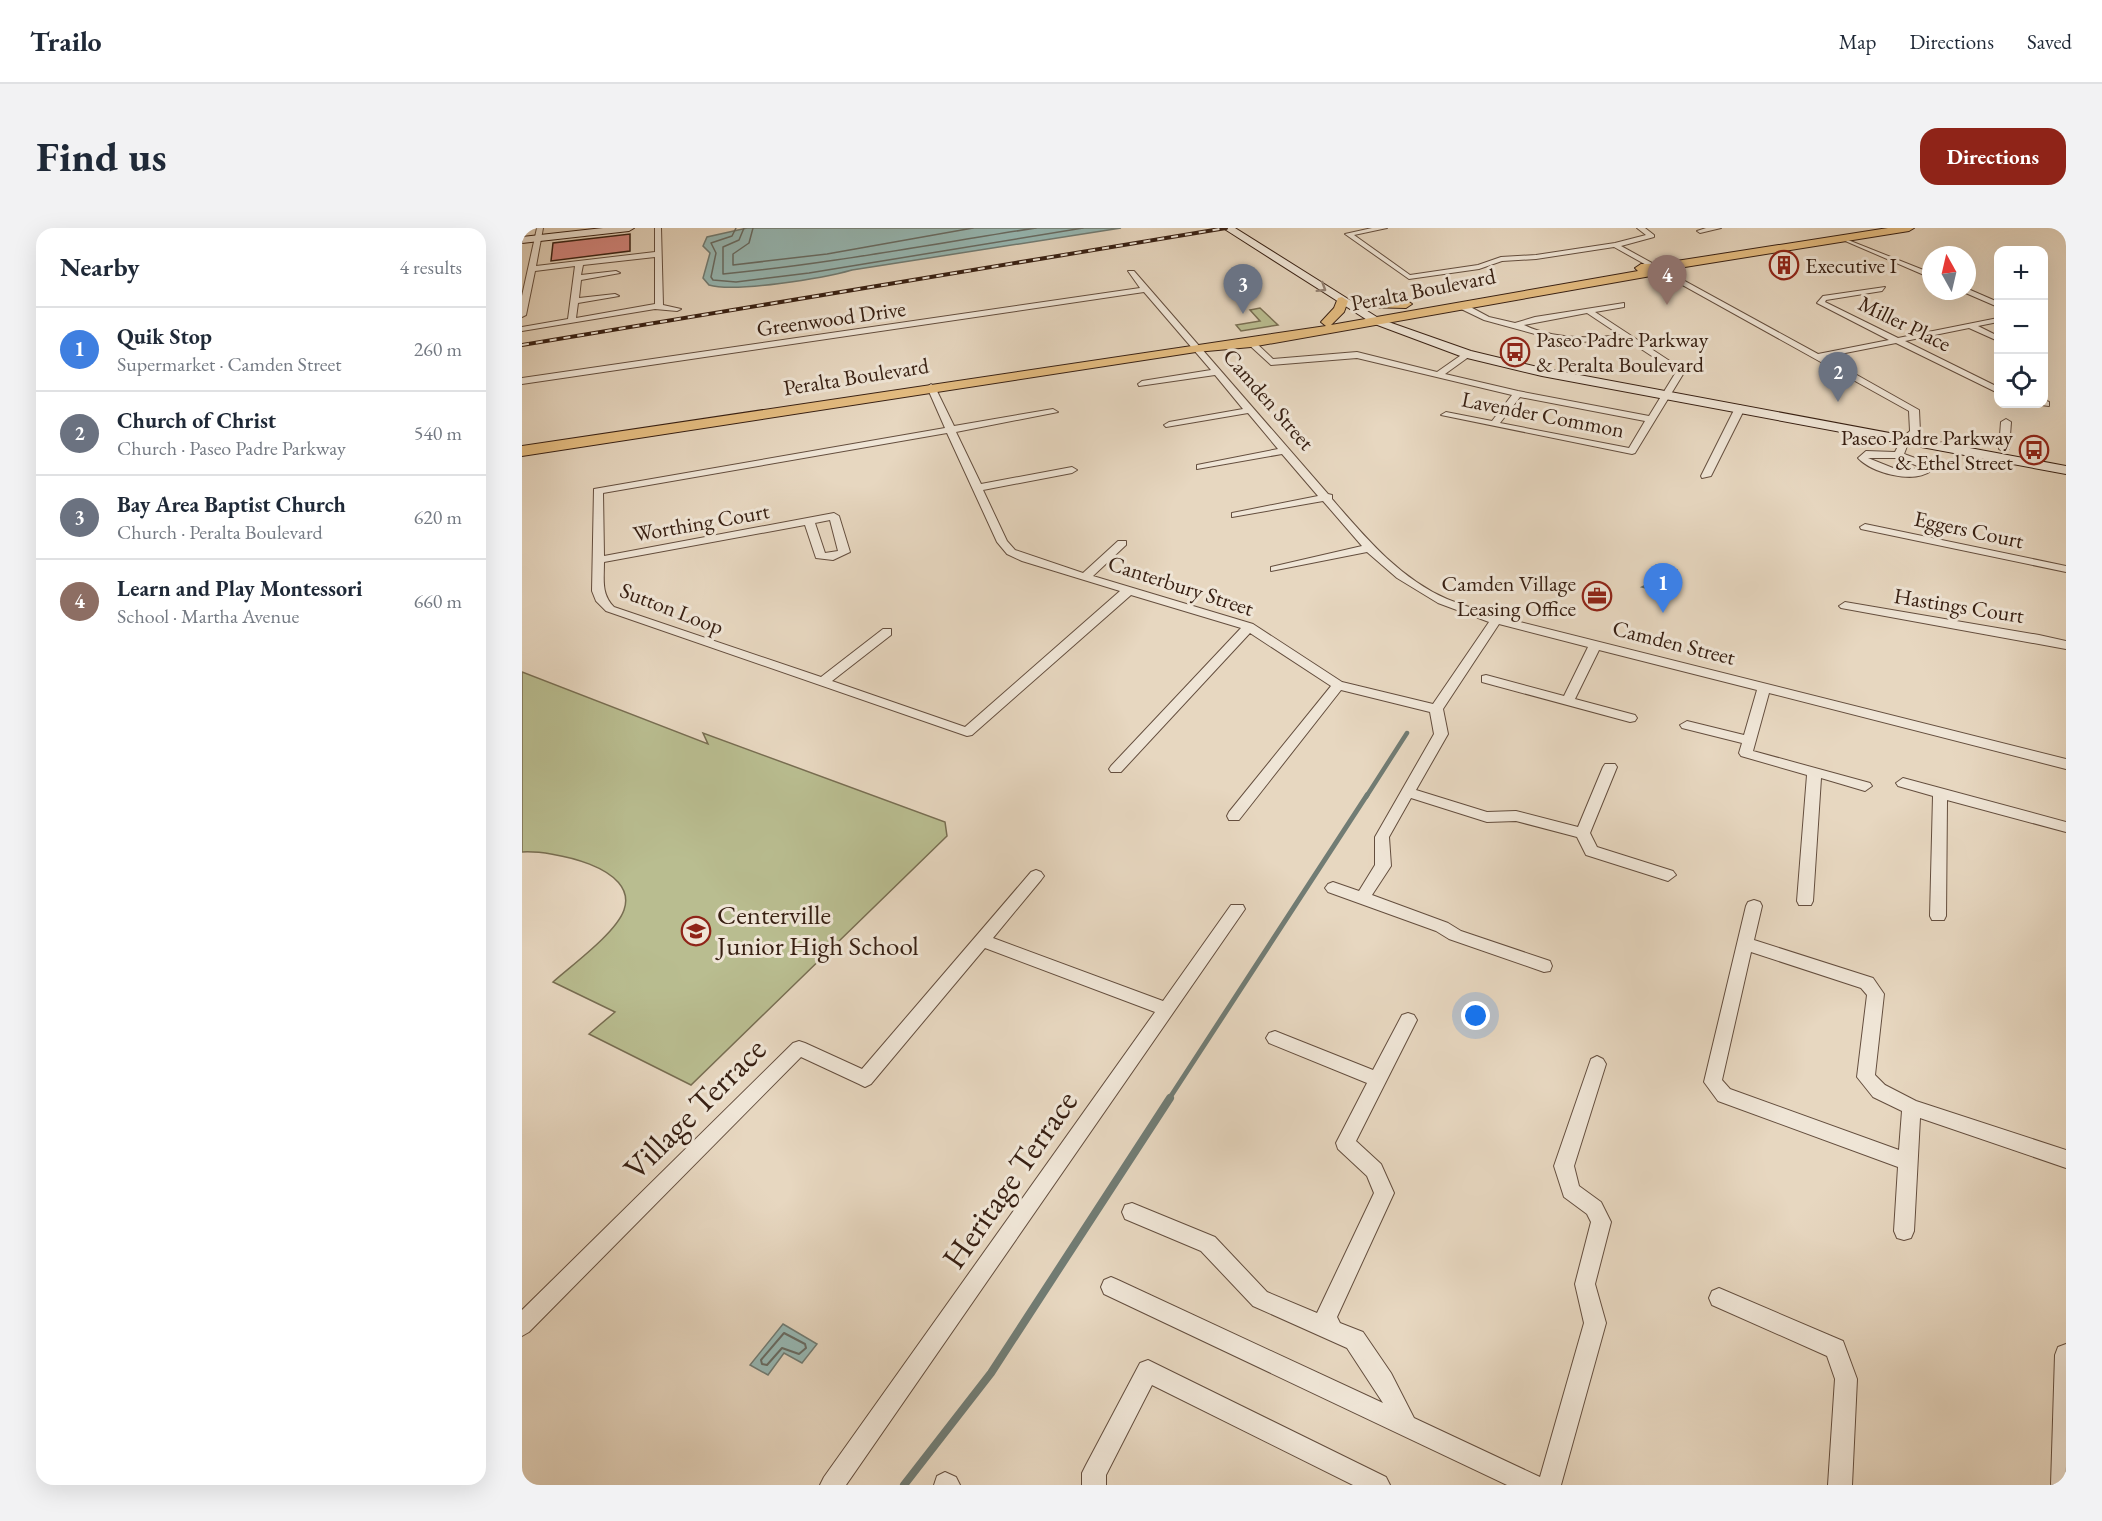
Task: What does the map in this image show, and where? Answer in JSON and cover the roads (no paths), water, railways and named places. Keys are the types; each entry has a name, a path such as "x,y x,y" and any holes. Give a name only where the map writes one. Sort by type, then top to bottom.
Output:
{"main road":[{"path":"522,236 589,228"},
{"path":"522,240 539,233 629,228"},
{"path":"1228,228 1342,301 1436,335 1511,356 1671,390 1910,436 2066,470"},
{"path":"1246,228 1376,314 1467,354 1542,372 1671,390 1740,408 2004,449 2066,461"},
{"name":"Peralta Boulevard","path":"522,451 1196,348 1327,322 1458,302 1637,268 1657,268 1909,228"},
{"path":"1327,322 1340,309 1342,301"},
{"name":"Peralta Boulevard","path":"1196,348 1251,343 1376,314"}],"street":[{"path":"656,307 659,304 658,228"},
{"path":"1384,228 1348,234 1409,277 1479,267 1497,256 1536,257 1615,245 1652,236 1640,228"},
{"path":"1700,231 1718,228"},
{"path":"522,315 539,233"},
{"path":"1845,239 1922,272"},
{"path":"1615,245 1914,410 1910,436 1899,455"},
{"path":"522,263 533,265 579,264 658,254"},
{"path":"572,322 579,264"},
{"path":"577,278 616,273"},
{"name":"Camden Street","path":"1131,273 1370,548 1401,576 1442,601 1496,620 2066,764"},
{"name":"Miller Place","path":"1882,289 1823,298 1821,303 1994,388"},
{"name":"Greenwood Drive","path":"522,381 1145,291"},
{"path":"574,301 615,296"},
{"path":"1976,296 1994,304"},
{"path":"1458,302 1484,319 1516,325 1529,331 1587,342 1628,336"},
{"path":"1516,325 1535,319 1622,305"},
{"path":"522,329 656,307 677,309"},
{"path":"1251,343 1268,361 1278,364 1340,355 1357,355 1518,394 1653,420 1681,371 1589,310"},
{"path":"1815,357 1994,321"},
{"path":"1971,326 1994,337"},
{"path":"1438,375 1467,354"},
{"path":"1142,384 1217,372"},
{"name":"Canterbury Street","path":"932,387 1002,542 1011,552 1026,559 1249,627 1338,685 1436,709"},
{"path":"1494,424 1518,394"},
{"path":"1706,476 1740,408"},
{"path":"1169,425 1251,410"},
{"path":"952,430 1053,412"},
{"name":"Lavender Common","path":"1446,415 1632,451 1653,420"},
{"path":"2004,449 2006,422"},
{"name":"Sutton Loop","path":"952,430 598,491 598,591 602,601 610,609 967,732 1130,589"},
{"path":"1201,467 1285,450"},
{"path":"1875,453 1899,455 1925,465 1926,471 1913,473 1893,470 1872,465 1863,458 1866,454 1875,453"},
{"path":"978,488 1072,470"},
{"path":"1236,515 1328,497"},
{"name":"Worthing Court","path":"599,560 809,521"},
{"name":"Eggers Court","path":"1865,527 2066,569"},
{"path":"1086,576 1122,543"},
{"path":"1275,569 1370,548"},
{"name":"Hastings Court","path":"1845,606 1904,619 1977,627 2066,645"},
{"path":"1362,898 1383,866 1382,837 1441,734 1436,709 1496,620"},
{"path":"1116,770 1249,627"},
{"path":"821,683 886,632"},
{"path":"1568,701 1595,645"},
{"path":"1486,680 1630,718"},
{"path":"1234,816 1338,685"},
{"path":"1764,686 1746,753 1865,786"},
{"path":"1687,725 1749,741"},
{"path":"1610,767 1583,833 1591,851 1668,875"},
{"path":"1805,900 1814,772"},
{"path":"1903,783 2066,827"},
{"path":"1408,792 1487,817 1516,816 1583,833"},
{"path":"1938,916 1940,794"},
{"name":"Village Terrace","path":"522,1325 799,1048 866,1079 1036,876"},
{"path":"1333,888 1544,966"},
{"path":"1754,906 1713,1082 1724,1095 1908,1162"},
{"name":"Heritage Terrace","path":"832,1485 1237,909"},
{"path":"982,940 1167,1009"},
{"path":"1744,943 1867,983 1876,994 1866,1077 1879,1091 1911,1107 2066,1159"},
{"path":"1332,1330 1326,1317 1384,1193 1374,1170 1345,1143 1408,1020"},
{"path":"1275,1038 1379,1080"},
{"path":"1549,1485 1595,1323 1585,1284 1601,1222 1594,1208 1570,1191 1564,1167 1597,1064"},
{"path":"1904,1231 1911,1107"},
{"path":"1132,1212 1208,1244 1260,1299 1355,1340 1383,1381 1407,1428"},
{"path":"1111,1287 1532,1485"},
{"path":"1719,1298 1835,1349 1846,1379 1840,1485"},
{"path":"2063,1485 2066,1355"},
{"path":"1094,1485 1094,1473 1148,1371 1378,1485"}],"water":[{"path":"747,228 1121,228 852,270 780,284 738,287 709,285 703,278 710,253 703,246 707,237"},
{"path":"1656,565 1677,570 1666,593 1642,587 1646,585"},
{"path":"783,1324 817,1344 802,1363 784,1353 768,1375 750,1365"}],"waterway":[{"path":"1366,797 1407,733"},
{"path":"1169,1099 1367,795"},
{"path":"904,1485 991,1373 1170,1098"}],"railway":[{"path":"522,345 1226,228"}],"place":[{"name":"Executive I","path":"1784,265"},
{"name":"Learn and Play Montessori","path":"1667,305"},
{"name":"Bay Area Baptist Church","path":"1243,314"},
{"name":"Paseo Padre Parkway & Peralta Boulevard","path":"1515,352"},
{"name":"Church of Christ","path":"1838,402"},
{"name":"Paseo Padre Parkway & Ethel Street","path":"2034,450"},
{"name":"Camden Village Leasing Office","path":"1597,596"},
{"name":"Quik Stop","path":"1663,613"},
{"name":"Centerville Junior High School","path":"696,931"}]}
